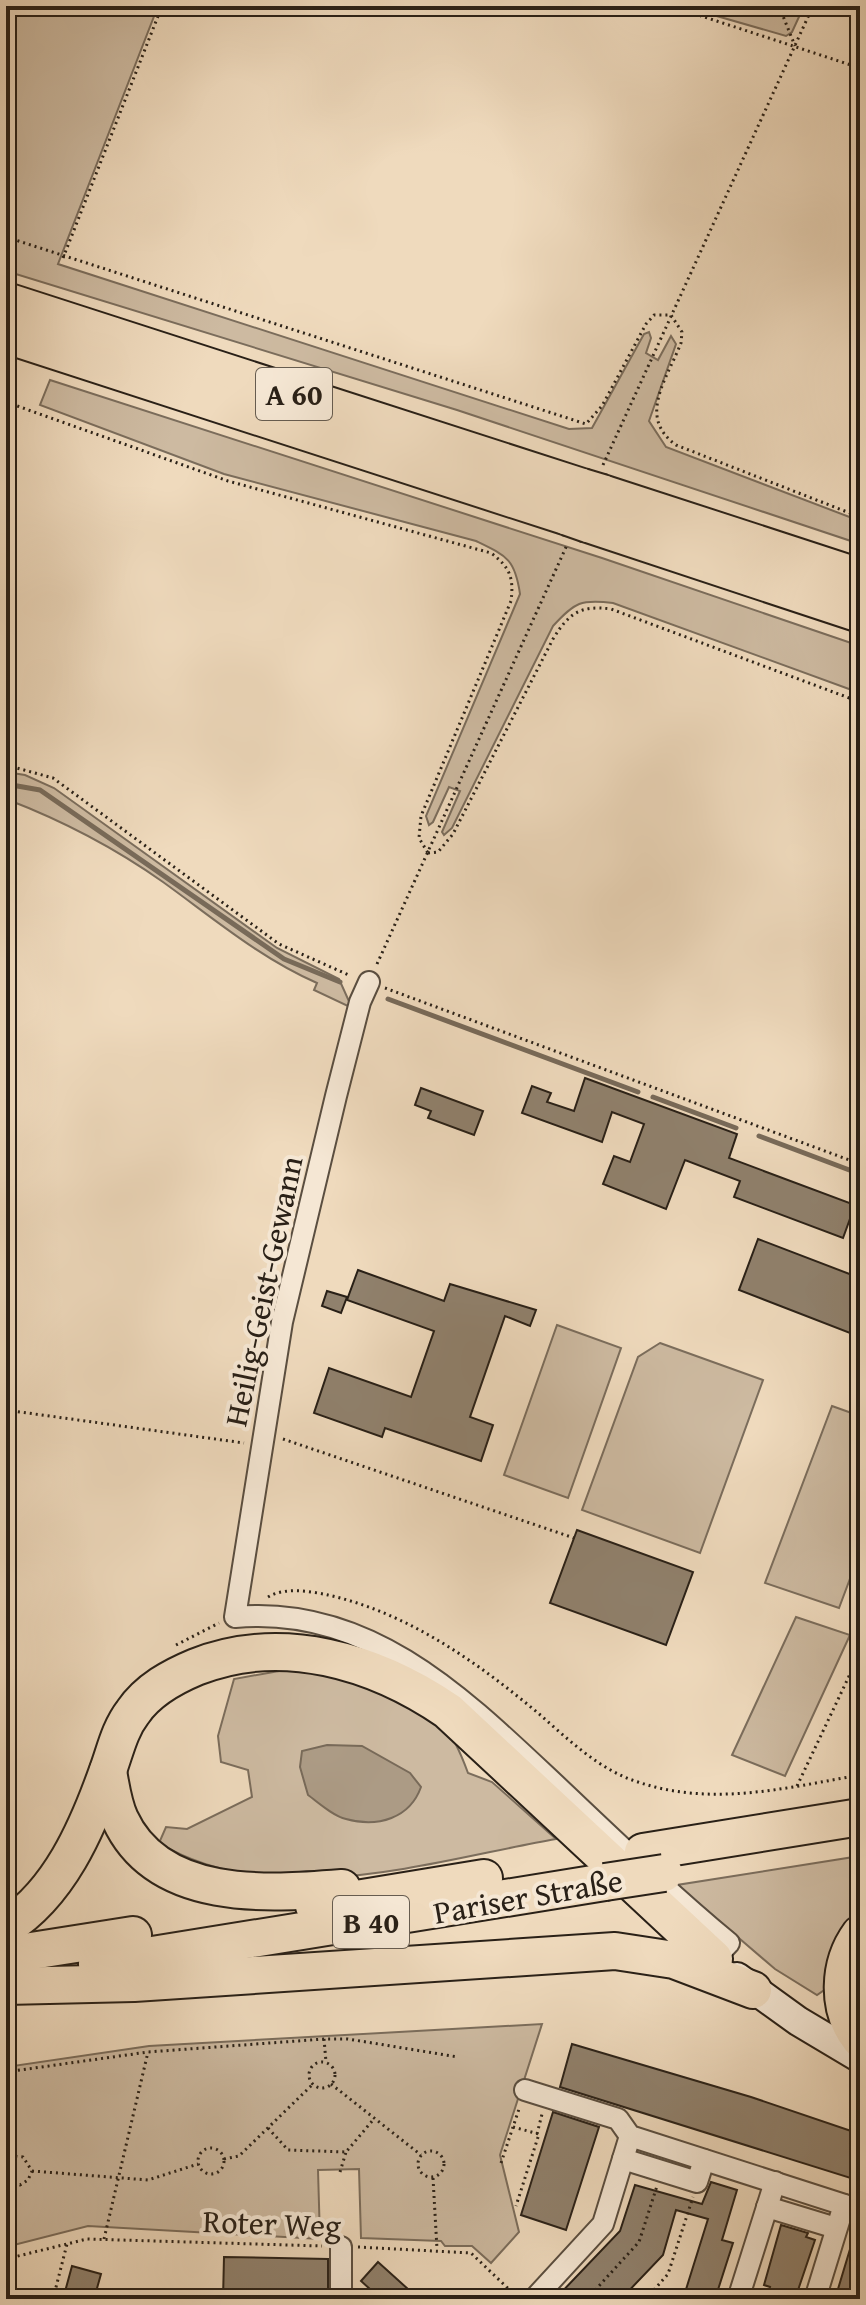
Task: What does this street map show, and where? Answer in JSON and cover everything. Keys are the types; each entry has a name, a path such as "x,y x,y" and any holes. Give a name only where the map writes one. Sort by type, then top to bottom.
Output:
{"highway":[{"name":"A 60","path":"6,301 585,505 860,614"},
{"name":"A 60","path":"6,335 585,505 860,577"},
{"path":"6,1927 36,1902 69,1860 108,1771 116,1743 146,1696 178,1674 247,1653 302,1654 351,1662 402,1682 448,1711 714,1959"},
{"path":"108,1771 115,1807 134,1841 162,1868 184,1878 228,1889 261,1891 445,1884"},
{"name":"Pariser Straße","path":"653,1863 860,1817"},
{"name":"Pariser Straße","path":"6,1979 595,1872 860,1841"},
{"name":"Pariser Straße","path":"6,1955 445,1884 595,1872"},
{"path":"860,1934 847,1958 843,2004 849,2023 860,2039"},
{"path":"6,1986 134,1983 615,1951 674,1960 753,1990"}],"street":[{"name":"Heilig-Geist-Gewann","path":"369,982 360,1002 339,1082 282,1322 235,1617 284,1615 333,1626 382,1646 446,1686 487,1720 668,1892 729,1943 714,1959"},
{"path":"714,1959 753,1990 860,2058"},
{"path":"525,2090 618,2119 630,2136 852,2208 836,2228 815,2299"},
{"path":"534,2299 603,2224 630,2136"},
{"path":"623,2159 697,2182 704,2160"},
{"path":"738,2299 775,2182"},
{"path":"767,2207 836,2228"},
{"path":"341,2247 341,2299"}],"path":[{"path":"6,17 38,6"},
{"path":"63,258 162,6"},
{"path":"671,6 860,68"},
{"path":"779,6 795,46"},
{"path":"369,982 813,6"},
{"path":"6,237 63,258 586,424 602,406 646,324 654,315 671,315"},
{"path":"671,315 682,332 681,343 654,412 658,427 666,438 676,445 860,517"},
{"path":"6,402 228,481 491,553 504,563 512,574 511,601 421,816 419,838 428,853"},
{"path":"428,853 444,847 453,834 553,639 575,610 591,607 611,609 860,702"},
{"path":"6,765 53,778 279,944 369,982 860,1164"},
{"path":"6,1410 263,1439 574,1538"},
{"path":"349,1600 461,1652 601,1764 633,1781 665,1791 739,1795 860,1775"},
{"path":"797,1786 860,1653"},
{"path":"324,2039 326,2062 334,2072 331,2084 324,2088 313,2084 309,2077 310,2068 317,2062 326,2062"},
{"path":"6,2072 148,2052 324,2039 348,2039 458,2057"},
{"path":"104,2239 148,2052"},
{"path":"224,2159 239,2156 313,2084"},
{"path":"331,2084 421,2155"},
{"path":"501,2163 525,2090"},
{"path":"516,2206 543,2111"},
{"path":"340,2172 346,2152 373,2120"},
{"path":"513,2127 537,2134"},
{"path":"268,2128 288,2150 346,2152"},
{"path":"208,2147 217,2149 224,2159 222,2168 211,2174 198,2164 198,2156 208,2147"},
{"path":"433,2151 443,2158 443,2171 433,2178 424,2176 418,2168 421,2155 433,2151"},
{"path":"6,2163 14,2156 23,2157 32,2171"},
{"path":"32,2171 148,2180 198,2164"},
{"path":"6,2179 20,2185 28,2180 32,2171"},
{"path":"587,2299 639,2242 661,2171"},
{"path":"433,2178 437,2249"},
{"path":"646,2299 668,2274 697,2182"},
{"name":"Roter Weg","path":"6,2259 67,2244 104,2239 437,2249 471,2253 519,2299"},
{"path":"53,2299 67,2244"}],"shaded area":[{"path":"6,6 158,6 58,264 569,429 592,428 644,334 649,332 651,338 646,353 658,360 671,336 676,344 649,421 666,447 860,521 860,544 457,410 6,271"},
{"path":"682,6 804,6 792,32 786,36"},
{"path":"50,380 602,558 860,646 860,693 613,603 579,604 553,626 452,828 444,835 442,832 460,791 449,787 429,825 426,816 520,594 508,560 476,541 224,474 40,405"},
{"path":"6,772 25,775 54,788 277,948 339,979 352,1008 314,990 317,983 256,950 163,882 107,846 6,799"},
{"path":"557,1325 621,1348 568,1498 504,1475"},
{"path":"660,1343 763,1380 700,1553 582,1510 638,1357"},
{"path":"832,1406 860,1416 860,1552 839,1608 765,1583"},
{"path":"796,1617 850,1635 785,1776 732,1755"},
{"path":"296,1668 370,1685 422,1708 447,1730 468,1773 492,1782 556,1839 407,1868 355,1876 304,1878 253,1875 205,1864 159,1843 166,1827 187,1829 252,1797 248,1770 221,1762 218,1736 234,1679"},
{"path":"327,1745 362,1746 410,1773 421,1787 416,1798 401,1813 381,1821 358,1821 331,1812 308,1795 300,1767 302,1751"},
{"path":"860,1856 860,1926 830,1986 817,1995 775,1969 677,1885"},
{"path":"542,2024 500,2155 519,2232 491,2263 472,2246 445,2246 441,2241 361,2238 359,2169 318,2170 320,2239 88,2226 6,2247 6,2067 149,2046"}],"building":[{"path":"585,1078 737,1134 729,1158 855,1205 843,1238 734,1197 740,1181 685,1160 666,1209 603,1184 614,1156 630,1162 644,1124 612,1112 602,1142 522,1113 532,1086 551,1093 547,1102 574,1111"},
{"path":"421,1088 483,1111 474,1135 428,1118 431,1111 415,1105"},
{"path":"758,1239 860,1278 860,1306 850,1333 739,1290"},
{"path":"358,1270 444,1301 450,1284 536,1310 530,1326 505,1316 470,1417 493,1425 481,1461 385,1428 382,1437 314,1413 329,1368 411,1397 434,1331 347,1300"},
{"path":"327,1291 347,1297 341,1313 322,1306"},
{"path":"577,1530 693,1572 666,1645 550,1603"},
{"path":"572,2044 751,2097 860,2134 860,2181 560,2087"},
{"path":"553,2112 599,2127 566,2230 521,2215"},
{"path":"711,2182 737,2190 722,2240 733,2243 715,2299 683,2299 708,2219 676,2210 663,2255 621,2299 555,2299 620,2231 635,2185 702,2204"},
{"path":"781,2225 808,2233 806,2237 815,2240 795,2299 766,2299 770,2287 764,2285"},
{"path":"857,2226 860,2227 860,2299 835,2299"},
{"path":"224,2257 328,2259 328,2299 223,2299"},
{"path":"378,2262 419,2299 381,2299 361,2281"},
{"path":"72,2266 101,2274 94,2299 63,2299"}],"waterway":[{"path":"6,784 40,790 284,959 340,982"},
{"path":"388,999 638,1092"},
{"path":"653,1097 736,1128"},
{"path":"759,1136 860,1174"}]}
